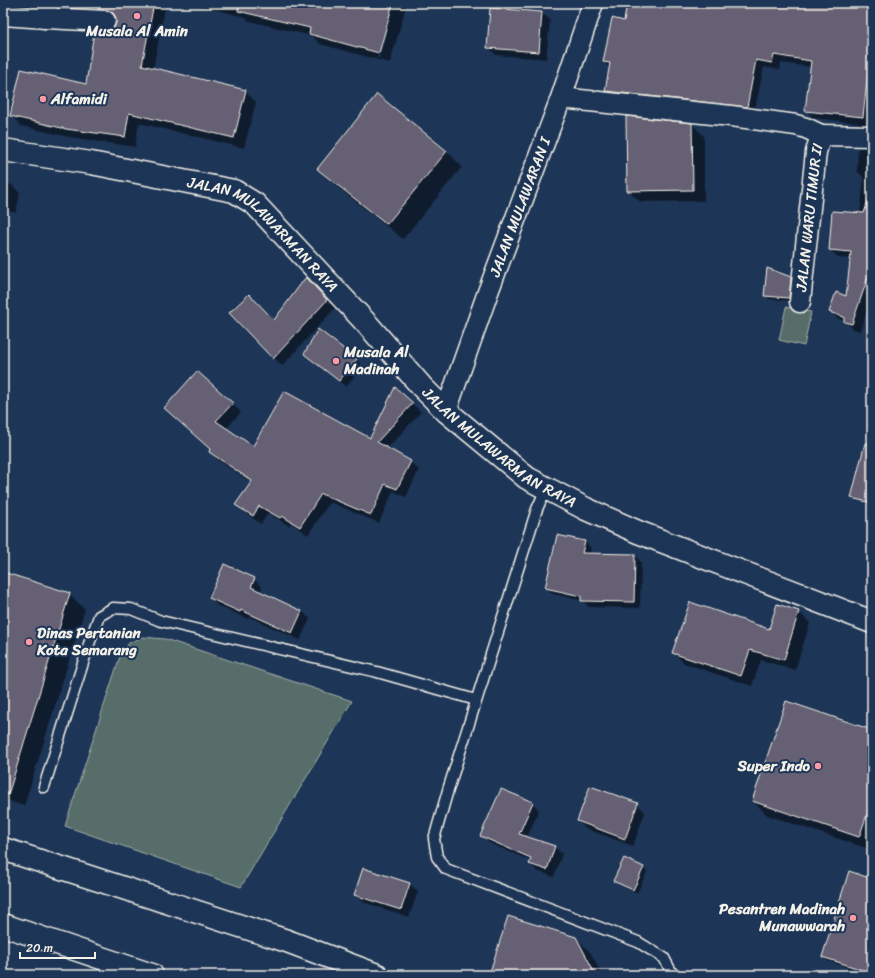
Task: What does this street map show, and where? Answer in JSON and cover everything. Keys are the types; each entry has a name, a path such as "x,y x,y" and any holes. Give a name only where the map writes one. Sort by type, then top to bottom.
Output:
{"main road":[{"name":"JALAN MULAWARMAN RAYA","path":"3,150 91,163 234,191 255,204 368,325 422,387 446,411 521,474 546,489 586,509 638,532 872,622"},
{"path":"3,849 287,941 377,975"},
{"path":"3,925 152,975"}],"street":[{"name":"JALAN MULAWARAN I","path":"446,411 488,292 561,98 592,3"},
{"path":"3,15 46,10 105,21"},
{"path":"561,98 738,117 796,125 821,135"},
{"name":"JALAN WARU TIMUR II","path":"800,302 816,152 821,135 872,136"}],"lane":[{"path":"546,489 537,509 476,700 434,839 437,857 446,869 638,942 664,958 674,975"},
{"path":"44,787 99,616 113,608 130,609 161,621 377,672 476,700"}],"green space":[{"path":"786,307 811,312 804,346 779,340"},
{"path":"142,637 165,639 352,701 241,887 65,826 120,656 129,643"}],"building":[{"path":"99,3 154,3 142,65 246,90 234,138 129,113 125,137 66,129 10,116 21,69 86,84 94,32 110,31 114,28 116,22 115,16 112,12 98,9"},
{"path":"239,3 393,3 379,53 309,34 310,28 238,11"},
{"path":"627,3 872,3 872,62 869,62 863,117 805,111 811,61 774,55 772,63 756,60 747,107 605,91 610,63 603,62 612,18 624,21"},
{"path":"490,8 542,12 539,52 487,48"},
{"path":"377,94 447,151 387,224 317,169"},
{"path":"626,116 692,123 693,190 627,191"},
{"path":"869,198 872,198 872,274 869,274 852,324 844,322 844,317 829,312 836,292 846,296 851,252 829,250 832,211 864,213"},
{"path":"767,268 791,277 789,298 764,296"},
{"path":"306,277 327,300 273,359 229,313 249,294 274,320"},
{"name":"Musala Al Madinah","path":"318,329 357,359 339,381 304,354"},
{"path":"197,371 233,403 216,421 253,446 284,391 370,438 395,387 413,403 377,442 411,461 397,489 385,484 371,515 321,494 300,527 282,516 280,518 259,506 253,516 235,505 252,481 209,452 210,449 164,408"},
{"path":"865,443 872,444 872,503 851,498"},
{"path":"557,535 585,541 582,553 635,554 634,602 581,601 581,596 545,588"},
{"path":"224,564 255,578 251,587 302,611 292,633 241,610 240,612 209,598"},
{"name":"Dinas Pertanian Kota Semarang","path":"3,572 70,593 8,795 3,794"},
{"path":"690,602 769,629 777,604 799,611 784,660 750,650 741,676 672,653"},
{"name":"Super Indo","path":"786,701 872,730 872,801 859,837 752,801"},
{"path":"590,786 638,803 625,839 577,821"},
{"path":"501,789 533,802 519,834 555,846 547,870 529,864 531,858 480,836"},
{"path":"624,858 644,867 633,890 613,881"},
{"path":"363,868 410,883 401,910 354,895"},
{"name":"Pesantren Madinah Munawwarah","path":"849,871 872,879 872,973 822,957"},
{"path":"508,916 576,937 596,975 489,975"}],"place":[{"name":"Musala Al Amin","path":"137,16"},
{"name":"Alfamidi","path":"43,99"},
{"name":"Musala Al Madinah","path":"336,361"},
{"name":"Dinas Pertanian Kota Semarang","path":"29,642"},
{"name":"Super Indo","path":"818,766"},
{"name":"Pesantren Madinah Munawwarah","path":"853,918"}]}
